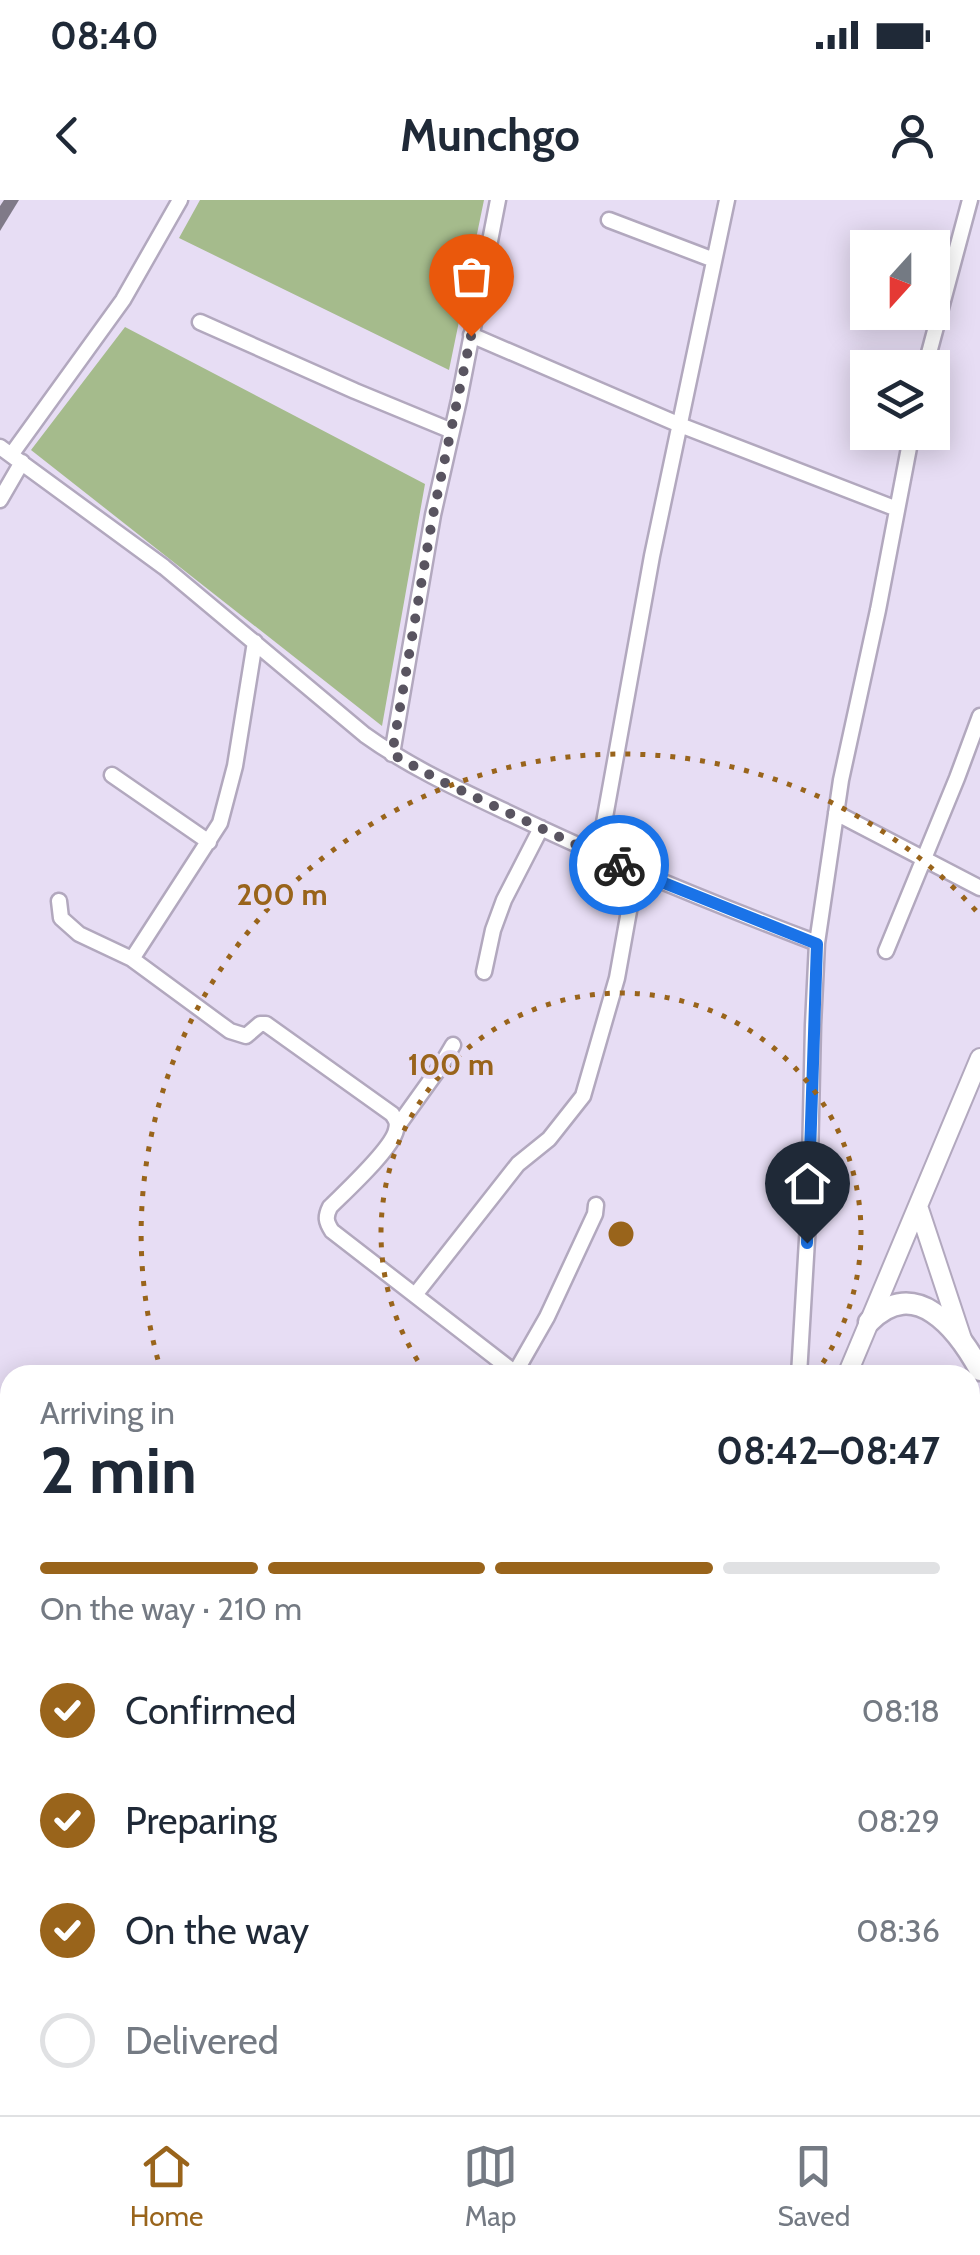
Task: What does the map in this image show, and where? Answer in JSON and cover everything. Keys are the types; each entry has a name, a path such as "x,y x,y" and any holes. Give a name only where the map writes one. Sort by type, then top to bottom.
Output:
{"main road":[{"path":"869,1322 888,1305 919,1305 946,1322 977,1365"}],"street":[{"path":"0,500 11,454 123,300 180,200"},
{"path":"392,754 433,515 498,200"},
{"path":"598,856 652,556 727,200"},
{"path":"930,350 970,200"},
{"path":"610,220 714,260"},
{"path":"200,322 354,392 452,431"},
{"path":"471,336 680,425 897,509"},
{"path":"801,1365 817,944 836,814 908,450"},
{"path":"11,454 164,567 392,754 598,856 817,944"},
{"path":"132,960 223,816 256,642"},
{"path":"886,952 980,716"},
{"path":"112,775 209,842"},
{"path":"836,814 980,888"},
{"path":"484,972 504,900 541,828"},
{"path":"415,1295 518,1164 549,1139 583,1096 617,978 636,872"},
{"path":"59,902 61,918 78,934 132,960 230,1031 246,1036 260,1024 266,1024 385,1108 397,1127"},
{"path":"452,1046 378,1157 330,1207 327,1223 332,1231 504,1365"},
{"path":"850,1365 980,1058"},
{"path":"521,1365 547,1318 596,1205"},
{"path":"918,1206 962,1340"}],"green space":[{"path":"200,200 484,200 449,370 179,238"},
{"path":"125,327 425,484 382,726 31,450"}],"way so far":[{"path":"471,336 433,515 392,754 619,865"}],"route":[{"path":"619,865 817,944 807,1243"}]}
